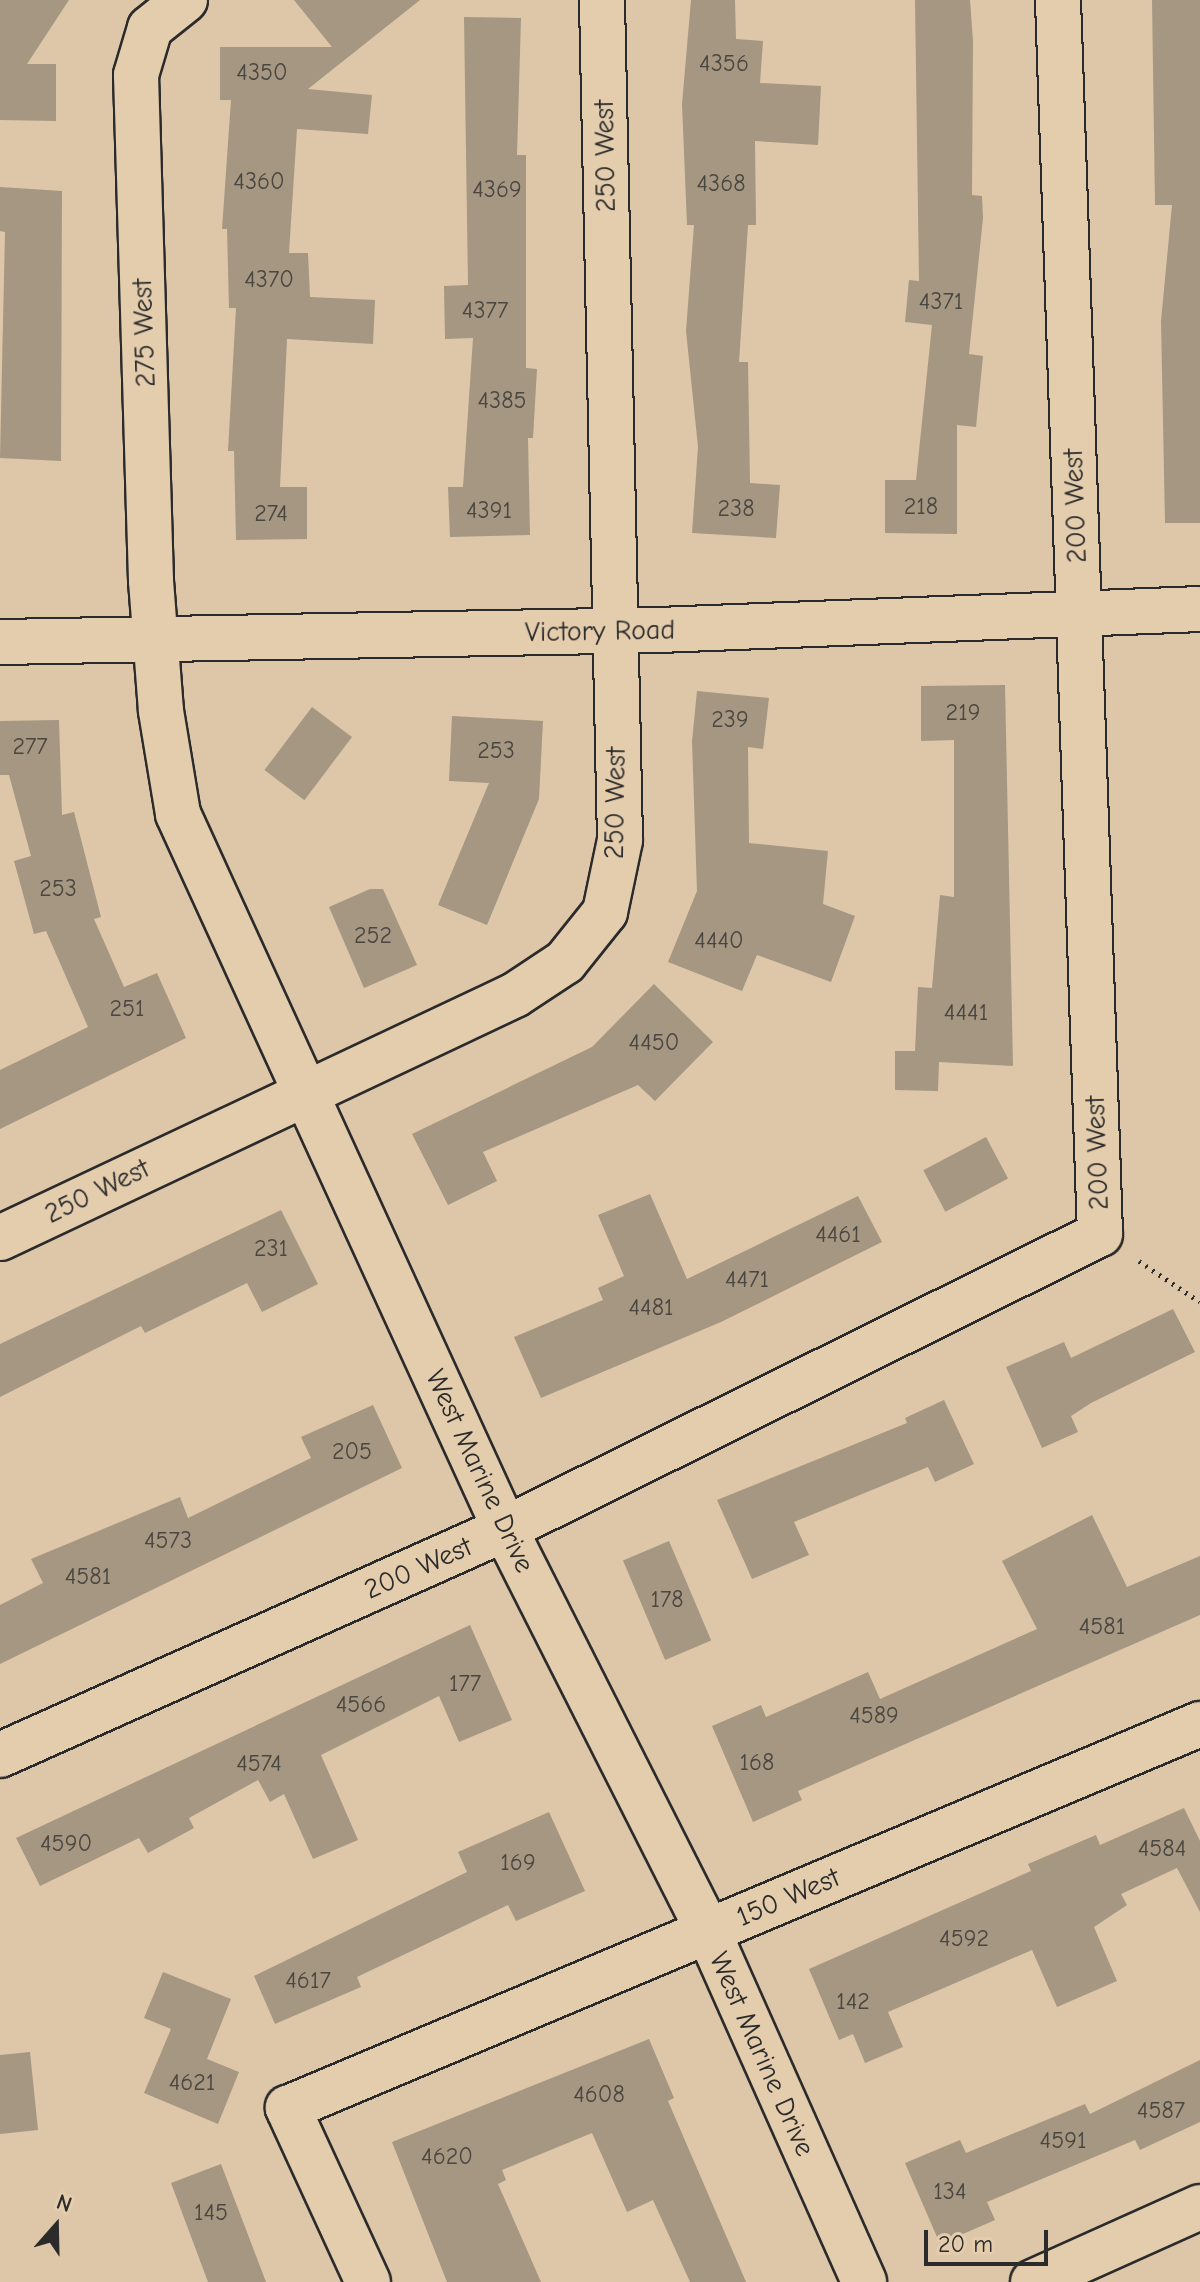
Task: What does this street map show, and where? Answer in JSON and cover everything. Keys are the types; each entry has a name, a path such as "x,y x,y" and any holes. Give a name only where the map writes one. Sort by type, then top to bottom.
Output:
{"street":[{"name":"275 West","path":"158,640 136,75 150,28 185,0"},
{"name":"250 West","path":"0,1238 304,1091 515,995 565,962 605,912 620,840 613,630 602,0"},
{"name":"200 West","path":"0,1755 505,1529 1100,1234 1058,0"},
{"name":"Victory Road","path":"0,642 613,630 1200,609"},
{"name":"West Marine Drive","path":"158,640 161,711 178,814 505,1529 708,1931 864,2282"},
{"name":"150 West","path":"368,2282 288,2108 1200,1724"},
{"path":"1033,2282 1200,2207"}],"path":[{"path":"1139,1261 1200,1302"}],"building":[{"path":"0,0 69,0 27,64 56,64 56,121 0,120"},
{"path":"294,0 420,0 308,89 372,95 368,134 297,129 289,253 308,253 310,297 375,300 373,344 287,339 280,487 307,487 307,539 236,540 234,451 228,451 236,308 229,308 227,229 222,229 231,100 220,100 220,47 332,47"},
{"path":"691,0 735,0 736,39 763,41 760,83 821,86 818,145 755,141 756,225 748,225 739,362 748,362 750,483 780,485 776,538 692,533 698,447 686,331 694,225 687,225 682,104"},
{"path":"915,0 970,0 973,41 972,195 982,196 983,218 969,354 983,356 976,427 957,425 957,534 885,533 885,480 916,480 932,325 905,322 909,280 919,281"},
{"path":"1152,0 1200,0 1200,523 1165,523 1161,321 1172,205 1155,205"},
{"path":"464,17 521,18 517,155 526,155 526,368 537,369 533,438 528,438 530,535 450,537 448,487 463,487 473,338 445,339 444,286 468,285"},
{"path":"0,187 62,191 61,461 0,458 5,232 0,231"},
{"path":"1005,685 1013,1066 939,1062 938,1091 895,1090 895,1051 915,1051 918,987 932,988 940,895 954,897 954,740 921,741 921,686"},
{"path":"697,691 769,698 763,749 748,747 749,843 828,851 823,904 855,916 831,982 757,955 742,991 668,962 697,891 692,741"},
{"path":"312,707 352,737 304,800 264,770"},
{"path":"452,716 543,721 539,799 487,925 438,905 489,783 449,781"},
{"path":"59,720 62,815 74,812 101,917 94,919 124,987 157,973 186,1038 0,1129 0,1070 88,1027 46,931 34,934 14,861 31,856 9,775 0,775 0,721"},
{"path":"370,889 383,889 417,965 364,988 329,907"},
{"path":"654,984 713,1042 655,1101 638,1085 483,1152 497,1181 448,1205 412,1134 592,1047"},
{"path":"986,1137 1008,1178 945,1212 923,1170"},
{"path":"650,1194 687,1279 858,1196 882,1242 721,1322 541,1398 514,1337 603,1300 598,1288 624,1276 598,1215"},
{"path":"281,1210 318,1284 262,1312 247,1283 145,1333 141,1326 0,1397 0,1344"},
{"path":"1173,1309 1195,1352 1091,1403 1071,1416 1078,1432 1042,1448 1006,1367 1064,1342 1071,1358"},
{"path":"944,1400 974,1464 935,1482 928,1467 794,1522 809,1555 752,1579 717,1500 907,1423 905,1418"},
{"path":"373,1405 402,1468 0,1664 0,1605 43,1583 31,1559 180,1497 188,1518 311,1458 301,1437"},
{"path":"1092,1515 1127,1587 1200,1556 1200,1615 798,1791 802,1800 753,1822 712,1726 761,1705 766,1717 868,1672 880,1699 1037,1629 1002,1561"},
{"path":"669,1541 711,1640 665,1660 623,1561"},
{"path":"470,1625 512,1720 459,1742 439,1696 321,1755 358,1840 313,1859 284,1794 270,1802 258,1780 189,1818 194,1828 148,1853 139,1838 40,1886 16,1838"},
{"path":"1184,1808 1200,1841 1200,1912 1177,1868 1121,1894 1127,1905 1094,1927 1117,1981 1057,2007 1032,1950 888,2012 903,2047 865,2063 853,2034 839,2040 809,1969 1031,1871 1028,1864 1096,1835 1100,1845"},
{"path":"549,1812 585,1891 516,1921 508,1905 357,1977 361,1987 275,2024 254,1976 467,1872 458,1852"},
{"path":"163,1972 231,1999 207,2059 239,2072 218,2124 144,2093 171,2029 144,2018"},
{"path":"649,2039 674,2098 668,2101 746,2282 690,2282 653,2200 627,2212 592,2133 502,2170 506,2180 498,2184 541,2282 447,2282 392,2142"},
{"path":"30,2052 38,2130 0,2134 0,2055"},
{"path":"1200,2060 1200,2122 1140,2150 1135,2140 987,2202 995,2220 940,2244 905,2163 960,2140 966,2153 1085,2104 1090,2114"},
{"path":"221,2164 266,2282 208,2282 171,2183"}]}
